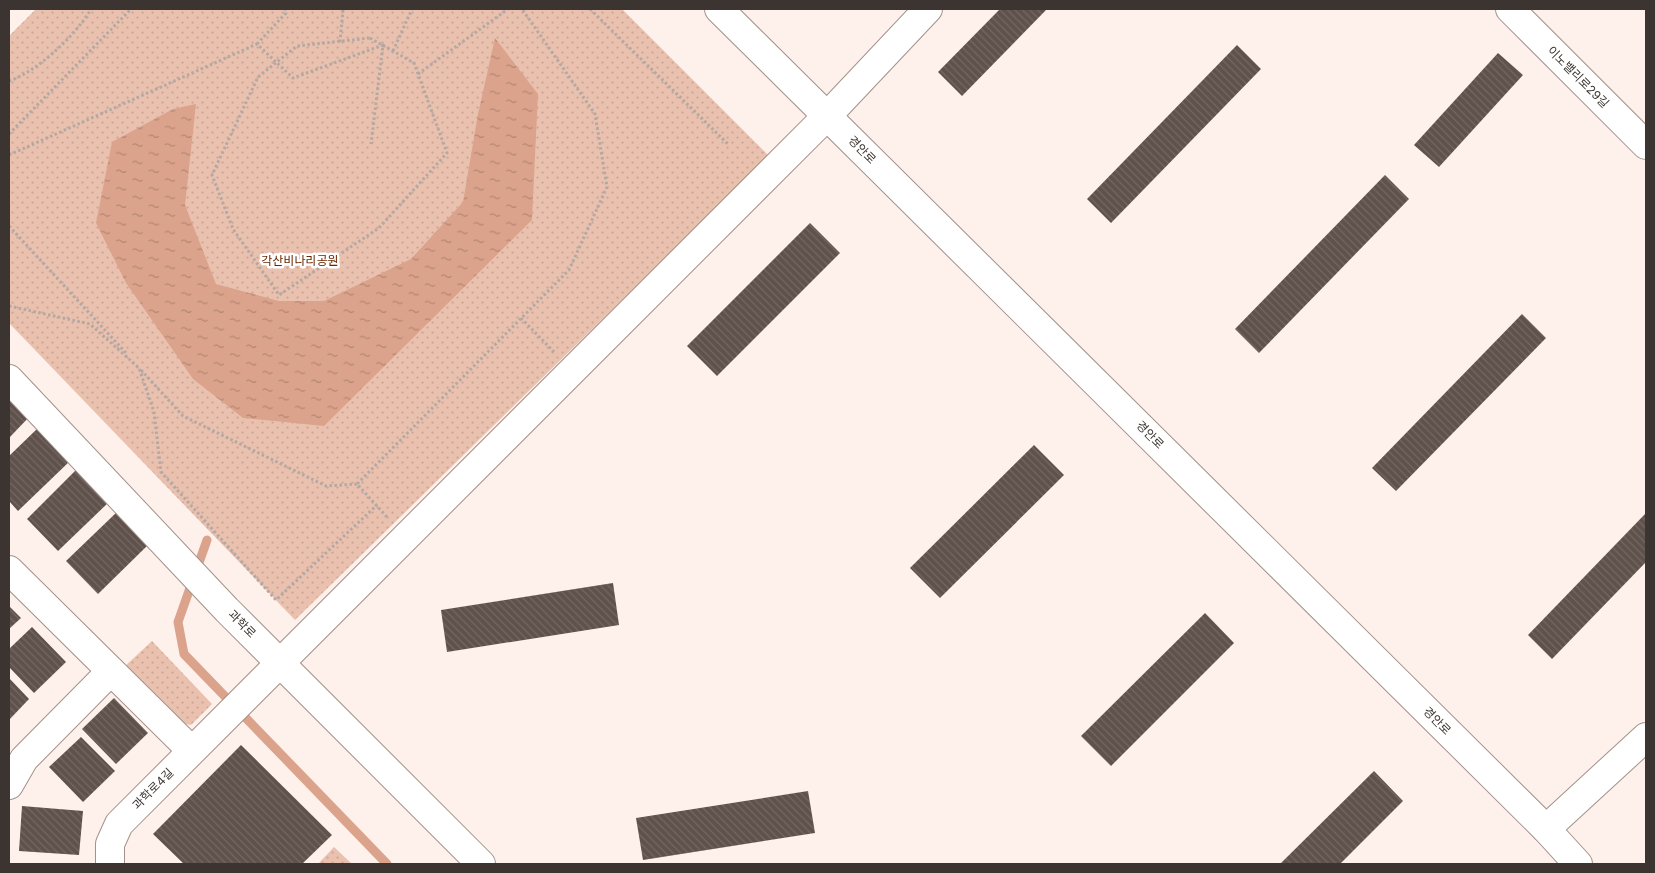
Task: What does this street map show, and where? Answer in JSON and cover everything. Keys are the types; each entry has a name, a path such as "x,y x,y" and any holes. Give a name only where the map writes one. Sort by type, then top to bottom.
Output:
{"street":[{"name":"경안로","path":"719,9 828,115 1578,864"},
{"path":"279,661 828,115 928,9"},
{"name":"이노밸리로29길","path":"1510,9 1646,146"},
{"name":"과학로","path":"9,379 154,535 481,864"},
{"path":"9,570 191,750"},
{"name":"과학로4길","path":"110,864 110,844 119,824 279,661"},
{"path":"9,785 24,760 111,671"},
{"path":"1546,830 1646,736"}],"path":[{"path":"9,81 24,76 80,27 91,9"},
{"path":"9,134 131,9"},
{"path":"9,155 257,44 286,13 285,9"},
{"path":"340,42 343,9"},
{"path":"394,51 412,9"},
{"path":"418,74 508,9"},
{"path":"9,226 183,416 326,486 357,484 570,270 607,187 595,114 522,9"},
{"path":"590,9 729,145"},
{"path":"370,38 414,62 448,153 379,228 279,295 233,229 212,175 258,78 297,46 340,42 370,38"},
{"path":"257,44 293,78 383,45"},
{"path":"371,144 383,45"},
{"path":"9,306 90,324 139,368 154,412 161,472 276,600 377,505"},
{"path":"521,318 572,370"},
{"path":"357,484 405,536"}],"green space":[{"name":"각산비나리공원","path":"36,9 622,9 769,156 295,620 9,323 9,36"},
{"path":"152,641 212,704 191,725 174,722 123,668"},
{"path":"334,847 352,864 318,864"}],"water":[{"path":"495,38 538,94 532,220 324,426 243,418 193,379 126,283 96,223 112,142 173,109 196,104 185,205 216,284 279,301 324,301 411,259 463,202 478,114"}],"building":[{"path":"1000,9 1047,9 962,96 938,72"},
{"path":"1237,45 1261,69 1111,223 1087,199"},
{"path":"1498,53 1523,75 1439,167 1414,145"},
{"path":"1385,175 1409,199 1259,353 1235,329"},
{"path":"810,223 840,253 717,376 687,346"},
{"path":"1522,314 1546,338 1396,491 1372,468"},
{"path":"9,394 31,415 9,438"},
{"path":"38,428 70,461 18,511 9,501 9,456"},
{"path":"1034,445 1064,475 940,598 910,568"},
{"path":"78,468 110,501 58,551 27,519"},
{"path":"118,511 149,544 98,594 66,561"},
{"path":"1646,513 1646,562 1552,659 1528,635"},
{"path":"613,583 619,625 447,652 441,610"},
{"path":"9,606 21,618 9,629"},
{"path":"1205,613 1234,643 1111,766 1081,736"},
{"path":"32,627 66,662 34,693 9,667 9,649"},
{"path":"9,678 29,699 9,720"},
{"path":"114,698 148,733 116,764 82,729"},
{"path":"81,737 115,771 83,802 49,767"},
{"path":"241,745 332,835 302,864 184,864 153,834"},
{"path":"1374,771 1403,801 1340,864 1280,864"},
{"path":"808,791 815,833 643,860 636,818"},
{"path":"22,806 83,811 79,855 19,851"}],"waterway":[{"path":"207,540 178,622 184,654 387,864"}]}
